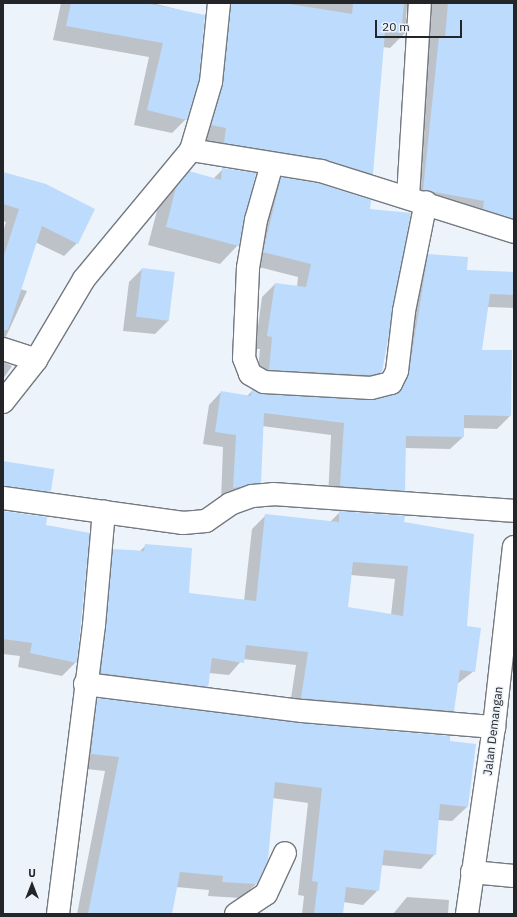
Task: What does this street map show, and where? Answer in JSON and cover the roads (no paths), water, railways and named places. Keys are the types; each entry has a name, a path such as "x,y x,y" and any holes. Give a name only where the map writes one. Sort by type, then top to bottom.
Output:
{"street":[{"path":"3,402 36,360 84,279 191,150 211,82 219,3"},
{"path":"272,164 256,220 248,268 244,351 250,374 264,382 371,388 391,383 397,370 417,200 420,3"},
{"path":"191,150 321,171 417,200 514,232"},
{"path":"3,349 36,360"},
{"path":"3,498 196,523 206,521 230,504 252,496 273,494 514,511"},
{"path":"58,914 85,684 99,582 104,512"},
{"name":"Jalan Demangan","path":"467,914 494,727 514,547"},
{"path":"85,684 302,711 494,727"},
{"path":"236,914 266,894 285,853"},
{"path":"472,872 514,876"}]}
